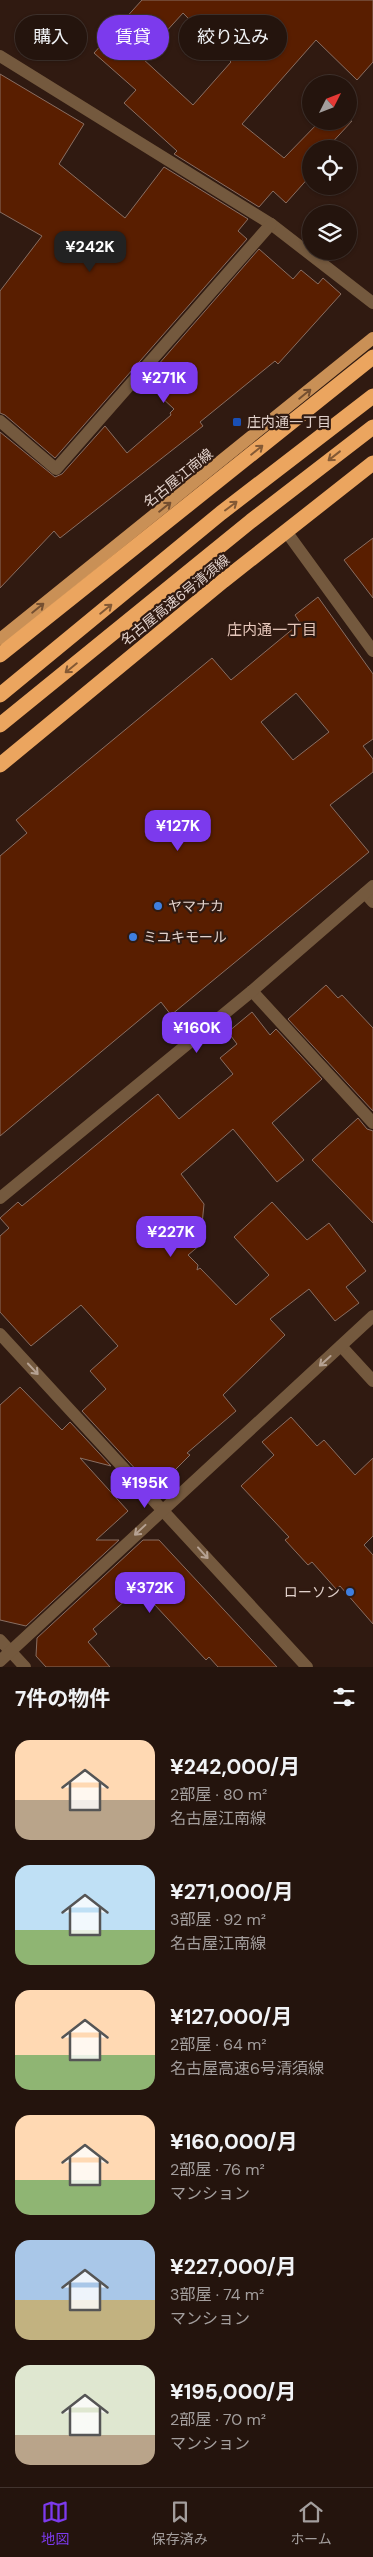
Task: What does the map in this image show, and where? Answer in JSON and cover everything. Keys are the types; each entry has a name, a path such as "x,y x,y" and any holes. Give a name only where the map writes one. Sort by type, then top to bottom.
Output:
{"highway":[{"path":"0,655 373,357"},
{"path":"0,695 221,513 373,396"},
{"path":"0,725 251,521 373,426"},
{"name":"名古屋高速6号清須線","path":"0,764 230,575 373,463"}],"main road":[{"name":"名古屋江南線","path":"0,639 373,338"},
{"path":"0,759 373,470"}],"street":[{"path":"0,56 271,224 373,303"},
{"path":"0,421 56,469 271,224"},
{"path":"288,534 373,650"},
{"path":"0,1198 370,894"},
{"path":"252,991 373,1123"},
{"path":"0,1661 163,1508 373,1316"},
{"path":"0,1334 163,1508 307,1667"},
{"path":"341,1346 373,1381"},
{"path":"0,1640 25,1667"}],"building":[{"path":"142,0 373,0 373,62 358,79 358,75 352,75 316,40 242,124 284,158 311,130 344,130 334,140 302,140 302,185 286,203 273,191 259,207 174,154 177,151 124,103 136,90 102,60 144,60 193,105 231,62 229,60 287,60 287,15 185,15 183,13 179,15 169,28 169,15 128,15"},
{"path":"0,74 84,124 59,164 125,218 164,167 248,219 238,231 247,239 55,458 5,415 0,413 0,291 42,236 0,212"},
{"path":"259,249 293,279 301,270 318,284 323,278 341,294 278,364 275,361 200,422 203,426 60,538 54,531 0,588 0,432 55,477 62,474 105,426 127,453 171,415 170,413 174,409 144,381"},
{"path":"373,538 373,598 344,560"},
{"name":"ミユキモール","path":"318,597 373,674 373,739 363,746 373,759 373,772 330,805 369,852 171,1015 161,1002 0,1136 0,856 27,833 16,820 212,658 231,680 300,623 295,615","holes":["296,693 329,732 293,760 261,722"]},
{"path":"326,985 338,998 342,995 373,1028 373,1111 288,1019"},
{"path":"252,1012 270,1035 276,1029 322,1079 272,1123 304,1160 277,1182 233,1129 181,1174 204,1204 200,1245 188,1255 198,1265 197,1270 200,1268 236,1305 269,1275 234,1237 272,1202 307,1240 329,1223 366,1271 346,1287 359,1303 335,1321 309,1289 270,1319 285,1335 223,1395 236,1411 187,1453 190,1455 164,1481 140,1474 82,1411 106,1389 90,1371 118,1346 81,1305 31,1346 0,1312 0,1236 9,1228 0,1218 18,1202 22,1206 158,1094 179,1119 233,1074 220,1058 237,1044 228,1032"},
{"path":"358,1118 367,1129 373,1131 373,1223 312,1160"},
{"path":"20,1387 62,1430 70,1422 111,1466 80,1458 128,1511 96,1540 119,1540 26,1626 0,1620 0,1405"},
{"path":"291,1417 317,1446 324,1440 355,1475 373,1458 373,1536 364,1545 373,1555 373,1624 340,1586 336,1589 312,1562 308,1565 285,1540 289,1537 241,1486 274,1455 262,1442"},
{"path":"143,1540 159,1540 277,1667 218,1667 209,1657 206,1660 154,1604 151,1606 140,1594 131,1603 127,1599 93,1629 97,1634 88,1642 110,1667 46,1667 36,1656 37,1638"}],"place":[{"name":"庄内通一丁目","path":"237,422"},
{"name":"ヤマナカ","path":"158,906"},
{"name":"ミユキモール","path":"133,937"},
{"name":"ローソン","path":"350,1592"}],"district":[{"name":"庄内通一丁目","path":"272,630"}]}
